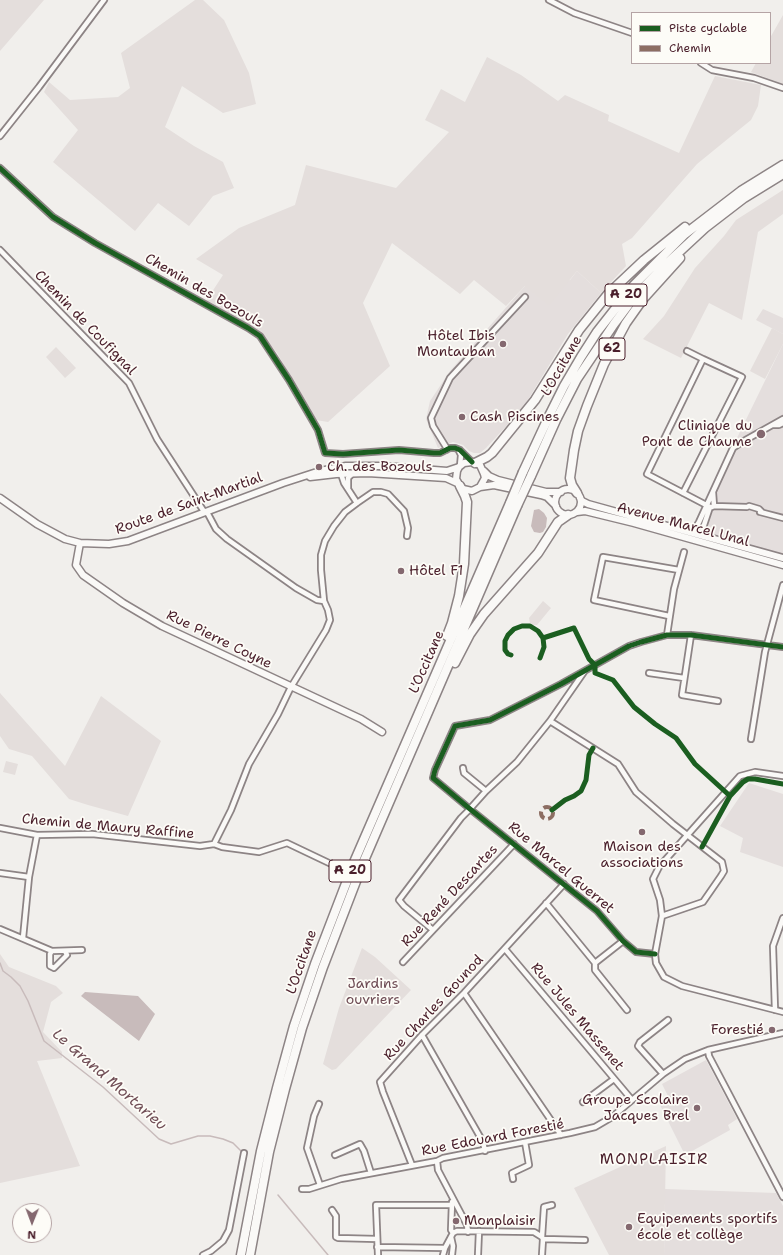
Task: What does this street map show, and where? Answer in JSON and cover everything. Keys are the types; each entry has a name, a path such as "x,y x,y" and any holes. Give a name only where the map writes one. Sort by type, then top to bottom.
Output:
{"highway":[{"name":"L'Occitane","path":"250,1255 269,1152 302,1028 320,973 358,875 438,680 564,386 597,332 634,285 660,258 685,234 718,207 783,165"},
{"name":"L'Occitane","path":"527,474 577,379 635,296 664,266 705,228 744,198 783,174"},
{"name":"62","path":"474,462 487,458 492,453 535,400 579,330 608,294 644,260 692,222 718,207"},
{"name":"62","path":"578,496 570,478 576,444 587,406 606,359 626,323 643,299 705,228"},
{"path":"438,680 441,651 452,623 462,580 467,502 458,484"},
{"path":"438,680 455,663 470,634 484,614 538,553 558,522 568,515"},
{"name":"L'Occitane","path":"241,1255 261,1151 276,1088 294,1026 315,964 355,860 438,680"}],"main road":[{"path":"474,462 489,476 498,480 546,492 561,492 569,490 578,496 580,506 577,512 568,515 560,513 551,500 541,495 494,485 480,487 472,491 463,489 458,484 456,475 460,466 464,463 474,462"},
{"name":"Route de Saint-Martial","path":"0,498 51,533 65,539 80,543 109,544 128,541 320,471 346,466 383,466 447,471 460,466"},
{"path":"341,474 346,469 383,466"},
{"path":"480,487 484,478 483,469"},
{"name":"Route de Saint-Martial","path":"300,478 354,473 446,478 458,484"},
{"path":"556,506 556,498 561,492"},
{"name":"Avenue Marcel Unal","path":"578,496 582,501 588,504 688,532 701,534 783,558"},
{"name":"Avenue Marcel Unal","path":"577,512 585,511 634,523 783,565"},
{"name":"Rue Pierre Coyne","path":"80,543 76,565 83,575 124,603 162,626 361,719 382,732"}],"street":[{"path":"0,136 39,87 104,0"},
{"path":"549,0 574,13 631,33"},
{"path":"703,64 712,70 754,78 783,88"},
{"name":"Chemin des Bozouls","path":"0,168 53,217 95,243 260,336 289,380 314,424 322,440 325,453 343,454 399,450 440,453 450,448 458,449"},
{"name":"Chemin de Coufignal","path":"0,250 128,383 158,439 216,529 226,540 296,588 317,600 324,601"},
{"path":"446,450 446,447 433,426 431,418 450,378 525,297"},
{"path":"683,492 742,377 687,351"},
{"path":"703,359 647,474 683,492 710,503 747,508 783,518"},
{"path":"634,523 692,538 701,534 712,491 733,448 771,425 783,420"},
{"path":"771,425 779,425 783,423"},
{"path":"458,449 474,462"},
{"path":"458,449 461,455 460,466"},
{"path":"348,488 348,478 354,473"},
{"path":"341,474 344,483 356,503"},
{"name":"Chemin de Maury Raffine","path":"214,844 250,764 278,714 291,687 326,630 330,620 324,601 321,570 321,555 324,541 345,512 373,492 388,494 404,511 408,528 407,536"},
{"path":"688,532 694,530 710,503"},
{"path":"667,635 669,616 684,552"},
{"path":"669,616 594,600 603,557 679,570"},
{"path":"752,739 767,645 783,585"},
{"path":"433,930 399,900 461,818 486,791 517,762 550,721 585,671 629,646 667,635 691,635 783,647"},
{"path":"691,635 682,695 718,701"},
{"name":"Rue Marcel Guerret","path":"585,671 490,720 455,726 434,770 433,778 597,911 623,941 636,952 655,954"},
{"path":"649,673 684,678"},
{"path":"550,721 618,764 636,792 723,865 724,871 703,902 662,916"},
{"path":"463,768 464,773 486,791"},
{"path":"783,776 755,772 740,776 659,867 653,879 660,900 662,916 655,954 656,963 664,977 682,986 783,1012"},
{"name":"Chemin de Maury Raffine","path":"0,828 37,835 92,834 200,846 214,844 222,847 259,852 286,843 329,863"},
{"path":"23,938 30,877 37,835"},
{"name":"Rue René Descartes","path":"403,962 514,844"},
{"path":"0,873 30,877"},
{"name":"Rue Charles Gounod","path":"412,1165 380,1082 422,1035 464,993 564,884"},
{"path":"546,903 595,963 595,970 600,978 627,1010"},
{"path":"775,1010 773,946 783,918"},
{"path":"0,929 52,951 82,950"},
{"path":"595,963 623,941"},
{"name":"Rue Jules Massenet","path":"505,949 632,1100"},
{"path":"52,951 50,954 50,966 54,968 67,955 65,951"},
{"path":"464,993 561,1135"},
{"path":"663,1074 638,1046 640,1042 668,1020"},
{"name":"Rue Edouard Forestié","path":"302,1189 309,1189 341,1179 437,1161 443,1158 485,1151 595,1127 612,1117 663,1074 685,1059 708,1050 783,1033"},
{"path":"422,1035 483,1142 485,1151"},
{"path":"708,1050 709,1056 783,1197"},
{"path":"583,1102 614,1079"},
{"path":"319,1104 314,1116 307,1148 320,1185"},
{"path":"513,1179 512,1173 529,1165 525,1142"},
{"path":"335,1154 360,1144 364,1151 371,1173"},
{"path":"203,1255 223,1241 229,1230 244,1153"},
{"path":"437,1161 438,1170 467,1225 468,1232"},
{"path":"451,1195 452,1255"},
{"path":"378,1255 376,1205 452,1205"},
{"path":"542,1255 544,1207 552,1205"},
{"path":"332,1210 336,1216 336,1237 377,1239"},
{"path":"444,1255 445,1248 452,1235 457,1231 534,1232 542,1238 585,1240"},
{"path":"478,1231 478,1255"},
{"path":"378,1247 445,1248"}],"shaded area":[{"path":"577,271 601,293 568,334 523,408 480,453 469,451 463,445 453,442 438,448 426,419 430,401 450,371 525,286 570,280"},
{"path":"763,309 783,318 783,334 756,320"},
{"name":"Clinique du Pont de Chaume","path":"783,344 783,554 708,534 706,530 711,509 709,504 704,501 712,489"},
{"path":"539,509 547,518 546,527 543,532 540,533 534,532 531,526 534,510"},
{"path":"749,783 783,794 783,867 740,852 743,838 720,826"},
{"path":"85,992 138,996 155,1014 139,1041 81,996"},
{"name":"Groupe Scolaire Jacques Brel","path":"706,1060 737,1119 728,1125 730,1130 685,1155 659,1103 669,1098 662,1084"},
{"path":"665,1189 776,1193 783,1206 783,1255 664,1255"}],"green space":[{"path":"0,0 44,0 0,51"},
{"path":"195,0 203,0 224,20 249,73 256,104 223,113 182,86 165,127 194,146 223,162 234,188 213,196 189,226 158,203 135,231 53,162 78,130 44,92 49,82 70,100 118,97 130,88 121,53"},
{"path":"783,15 783,84 751,72 755,64 771,64 771,36"},
{"path":"487,57 521,75 558,101 565,95 609,115 608,121 679,153 715,76 761,85 758,106 751,120 697,164 632,238 622,244 626,266 601,293 577,271 549,305 525,286 506,306 474,280 460,294 392,243 363,303 390,366 328,422 316,420 277,353 257,329 206,301 223,275 196,259 239,228 295,205 306,165 396,188 449,132 425,120 441,89 465,102"},
{"path":"783,190 783,214 758,232 742,320 709,303 681,358 643,339 664,316 695,268 724,236 736,220"},
{"path":"772,328 783,334 783,344 765,379 750,371"},
{"path":"56,347 76,368 65,378 46,357"},
{"path":"543,601 551,608 537,625 532,625 529,618"},
{"path":"0,693 65,766 101,696 161,741 128,816 69,799 32,756 9,749 0,736"},
{"path":"6,761 18,764 15,775 3,772"},
{"name":"Jardins ouvriers","path":"362,948 375,957 411,990 336,1069 332,1070 323,1064 339,1008"},
{"path":"0,954 9,967 56,986 63,993 51,1002 43,1032 62,1052 62,1058 37,1061 80,1166 0,1183"},
{"name":"Equipements sportifs école et collège","path":"666,1146 664,1255 609,1255 574,1188"}],"waterway":[{"name":"Le Grand Mortarieu","path":"0,963 3,971 20,986 28,1001 44,1041 103,1087 159,1139 171,1144 198,1136 210,1136 233,1143 241,1151"},
{"name":"Le Grand Mortarieu","path":"278,1195 328,1255"}],"marked path":[{"path":"547,807 551,809 553,813 551,817 547,819 543,817 541,813 543,809 547,807"}],"cycle path":[{"path":"0,168 53,217 95,243 260,336 289,380 318,430 325,453 343,454 399,450 440,453 450,448 455,448 460,450 472,462"},
{"path":"511,655 505,650 505,641 508,635 514,629 522,626 530,626 538,631 543,638 544,647 540,658"},
{"path":"543,638 574,628 589,659 595,665 595,673 613,680 634,707 655,724 676,738 695,764 730,796 743,782 748,779 783,784"},
{"path":"655,954 636,952 623,941 597,911 433,778 435,770 455,726 490,720 561,684 629,646 667,635 691,635 783,647"},
{"path":"552,810 565,800 581,791 586,780 589,755 593,748"},
{"path":"702,847 730,796"}],"place":[{"name":"Hôtel Ibis Montauban","path":"503,344"},
{"name":"Cash Piscines","path":"462,417"},
{"name":"Clinique du Pont de Chaume","path":"761,434"},
{"name":"Ch. des Bozouls","path":"319,467"},
{"name":"Hôtel F1","path":"401,571"},
{"name":"Maison des associations","path":"642,832"},
{"name":"Forestié","path":"772,1030"},
{"name":"Groupe Scolaire Jacques Brel","path":"697,1108"},
{"name":"Monplaisir","path":"456,1221"},
{"name":"Equipements sportifs école et collège","path":"629,1227"}],"district":[{"name":"MONPLAISIR","path":"654,1160"}]}
